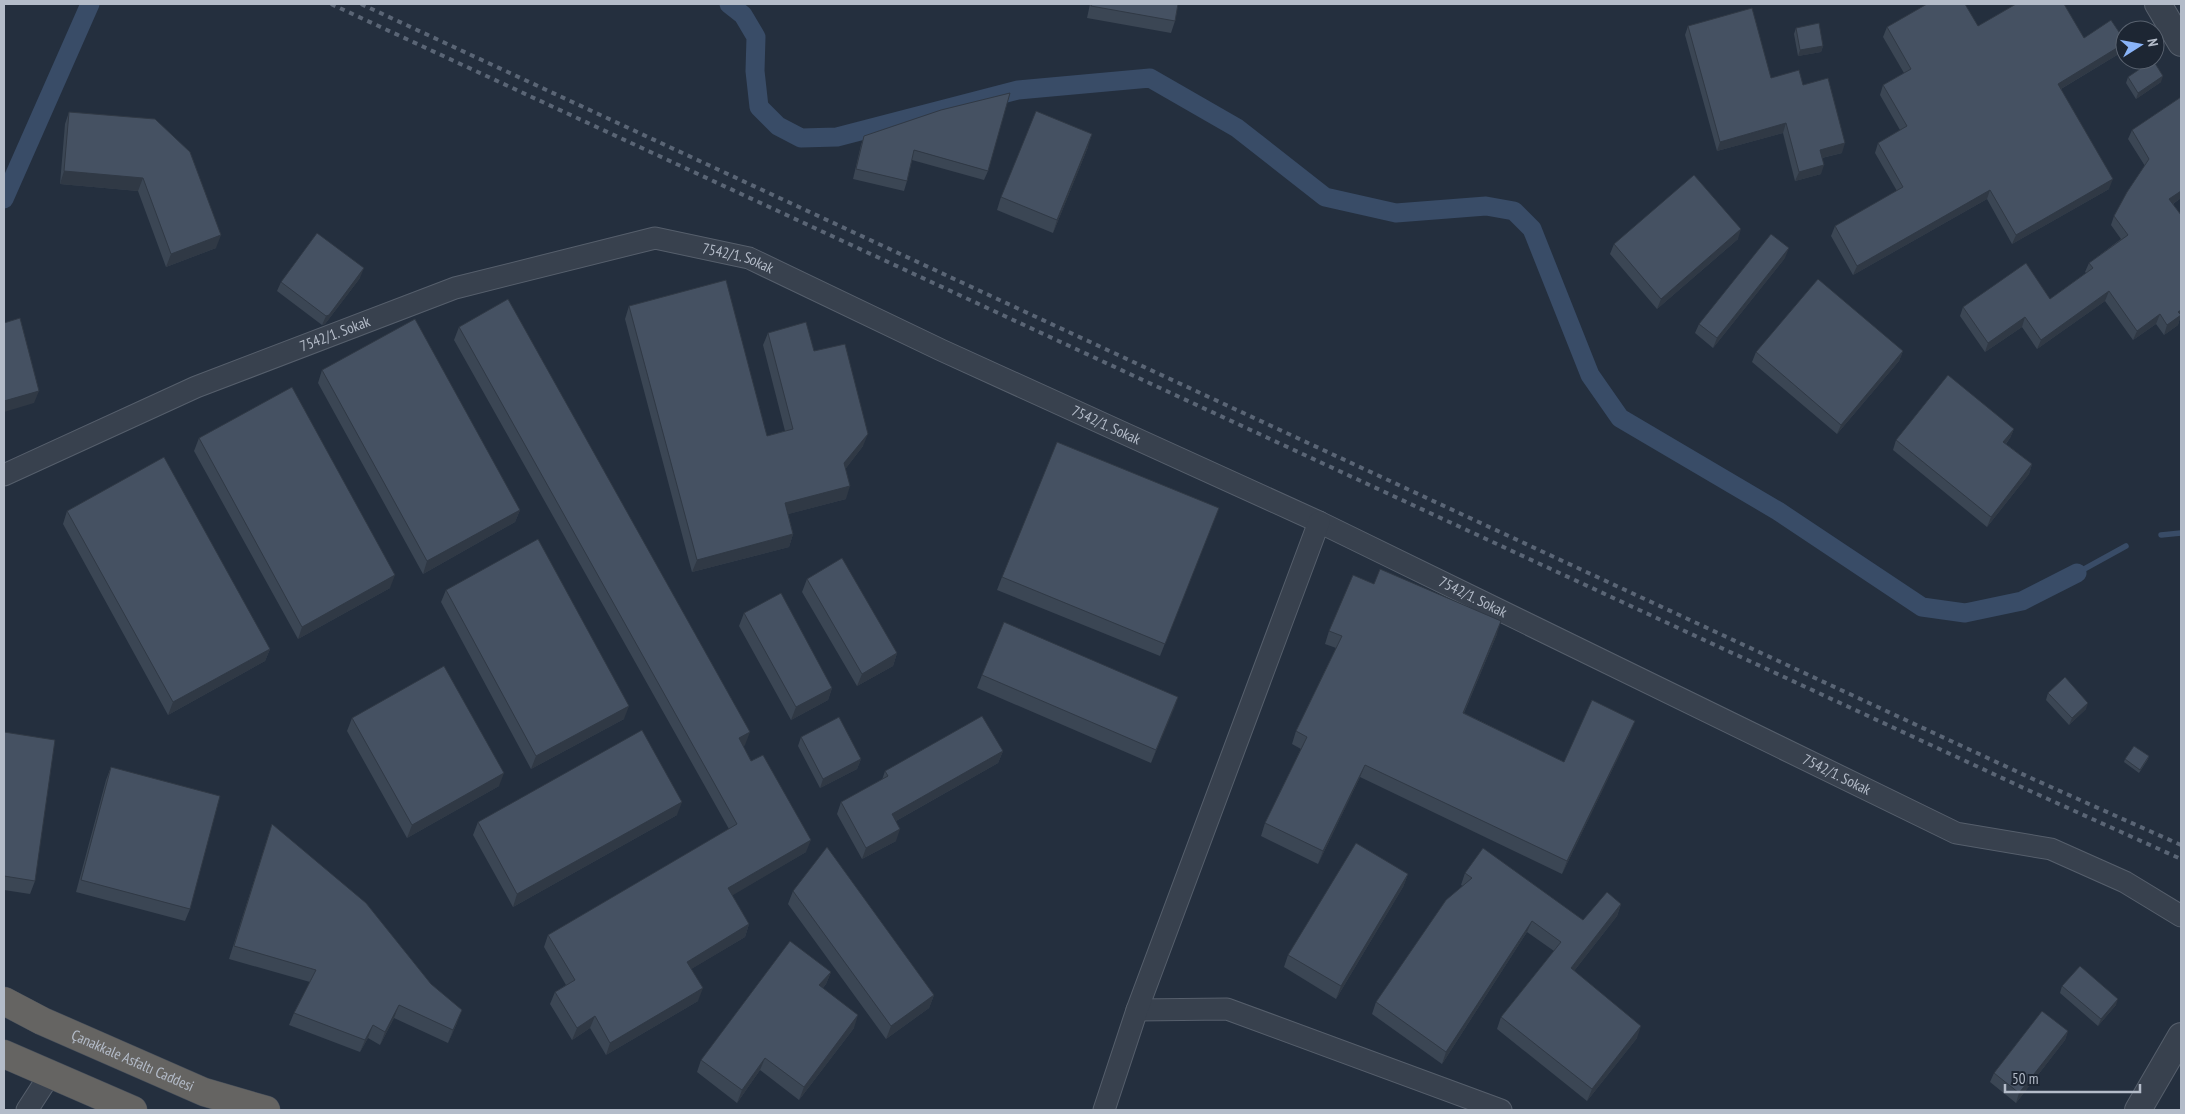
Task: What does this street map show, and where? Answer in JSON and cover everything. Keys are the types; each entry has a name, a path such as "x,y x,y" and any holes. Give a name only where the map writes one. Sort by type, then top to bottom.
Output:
{"highway":[{"name":"Çanakkale Asfaltı Caddesi","path":"4,1001 42,1021 204,1092 266,1110"},
{"path":"4,1054 49,1076 133,1110"}],"street":[{"path":"2158,4 2181,43"},
{"name":"7542/1. Sokak","path":"4,475 196,387 455,288 655,238 750,258 941,350 1319,522 1956,833 2051,849 2125,882 2181,916"},
{"path":"1104,1110 1137,1010 1319,522"},
{"path":"1137,1010 1227,1009 1501,1110"},
{"path":"2138,1110 2181,1036"},
{"path":"27,1110 49,1076"}],"building":[{"path":"1092,4 1178,4 1175,21 1091,6"},
{"path":"1927,4 1965,4 1978,26 2016,4 2064,4 2084,38 2111,20 2115,26 2115,49 2058,84 2113,179 2016,235 1990,190 1857,266 1835,226 1903,187 1878,143 1907,126 1883,85 1911,69 1887,27"},
{"path":"1752,8 1771,78 1799,70 1803,85 1828,78 1845,143 1820,150 1824,165 1799,172 1786,123 1720,142 1688,26"},
{"path":"1819,23 1823,46 1800,50 1796,28"},
{"path":"2138,70 2159,70 2163,76 2138,93 2128,77"},
{"path":"1010,93 988,171 914,150 907,181 856,169 864,136 941,110"},
{"path":"2181,97 2181,191 2169,199 2181,215 2181,310 2178,312 2181,315 2167,325 2160,314 2137,331 2109,291 2041,340 2025,317 1988,343 1963,307 2026,263 2050,299 2093,268 2089,263 2128,235 2114,216 2149,159 2132,130"},
{"path":"1036,111 1092,134 1057,220 1001,197"},
{"path":"69,112 155,119 190,152 221,235 171,254 143,178 64,171"},
{"path":"1694,175 1741,229 1661,299 1614,244"},
{"path":"317,233 364,268 329,315 326,316 281,282"},
{"path":"1771,234 1789,248 1717,338 1699,324"},
{"path":"1818,279 1903,351 1841,425 1756,352"},
{"path":"726,280 767,436 793,429 768,333 806,322 814,351 845,344 868,434 844,463 850,486 785,503 793,534 697,560 629,306"},
{"path":"508,299 750,732 739,738 751,761 763,755 811,840 728,888 749,924 687,962 703,988 610,1043 595,1016 577,1028 555,992 575,980 548,935 737,824 459,327"},
{"path":"20,318 39,391 4,401 4,323"},
{"path":"415,319 520,510 427,561 322,370"},
{"path":"1948,375 2014,429 2003,442 2032,464 1991,517 1896,440"},
{"path":"292,387 395,575 302,627 199,438"},
{"path":"1057,442 1219,508 1165,644 1002,577"},
{"path":"164,457 270,649 173,702 67,511"},
{"path":"538,539 629,706 536,756 446,590"},
{"path":"842,558 897,653 862,674 807,579"},
{"path":"1380,569 1501,621 1463,713 1564,762 1592,700 1635,721 1567,861 1365,765 1323,851 1265,823 1307,737 1296,731 1342,636 1329,631 1353,575 1374,584"},
{"path":"781,593 832,688 796,707 744,613"},
{"path":"1004,622 1178,697 1156,750 982,675"},
{"path":"444,666 504,773 412,825 352,718"},
{"path":"2065,677 2088,703 2072,718 2048,693"},
{"path":"982,716 1003,751 892,814 900,829 866,848 841,802 888,776 885,771"},
{"path":"839,717 861,759 823,779 801,737"},
{"path":"642,730 682,802 517,894 478,822"},
{"path":"4,732 55,740 35,881 4,876"},
{"path":"2134,746 2149,756 2140,770 2125,759"},
{"path":"111,767 220,796 190,909 81,880"},
{"path":"272,824 366,903 431,984 462,1010 453,1030 399,1005 385,1032 373,1025 365,1040 294,1013 316,970 234,946"},
{"path":"1356,843 1408,874 1341,986 1288,955"},
{"path":"827,847 934,995 891,1026 793,891"},
{"path":"1483,848 1583,920 1607,892 1621,904 1571,968 1641,1026 1592,1089 1501,1017 1561,942 1532,921 1446,1052 1376,1002 1446,900 1472,878 1465,873"},
{"path":"790,941 831,972 819,985 858,1015 804,1087 765,1058 742,1090 701,1060"},
{"path":"2080,966 2118,999 2101,1019 2062,986"},
{"path":"2042,1011 2068,1031 2019,1093 1994,1073"}],"waterway":[{"path":"4,199 90,4"},
{"path":"729,4 743,15 756,37 755,71 759,107 778,126 801,138 837,137 1018,90 1150,78 1237,128 1325,197 1396,213 1486,206 1514,211 1532,229 1590,375 1620,418 1778,511 1922,607 1965,613 2022,601 2077,573"},
{"path":"2161,535 2181,533"},
{"path":"2077,573 2126,546"}],"railway":[{"path":"331,4 2028,790 2181,859"},
{"path":"361,4 2033,779 2181,845"}]}
